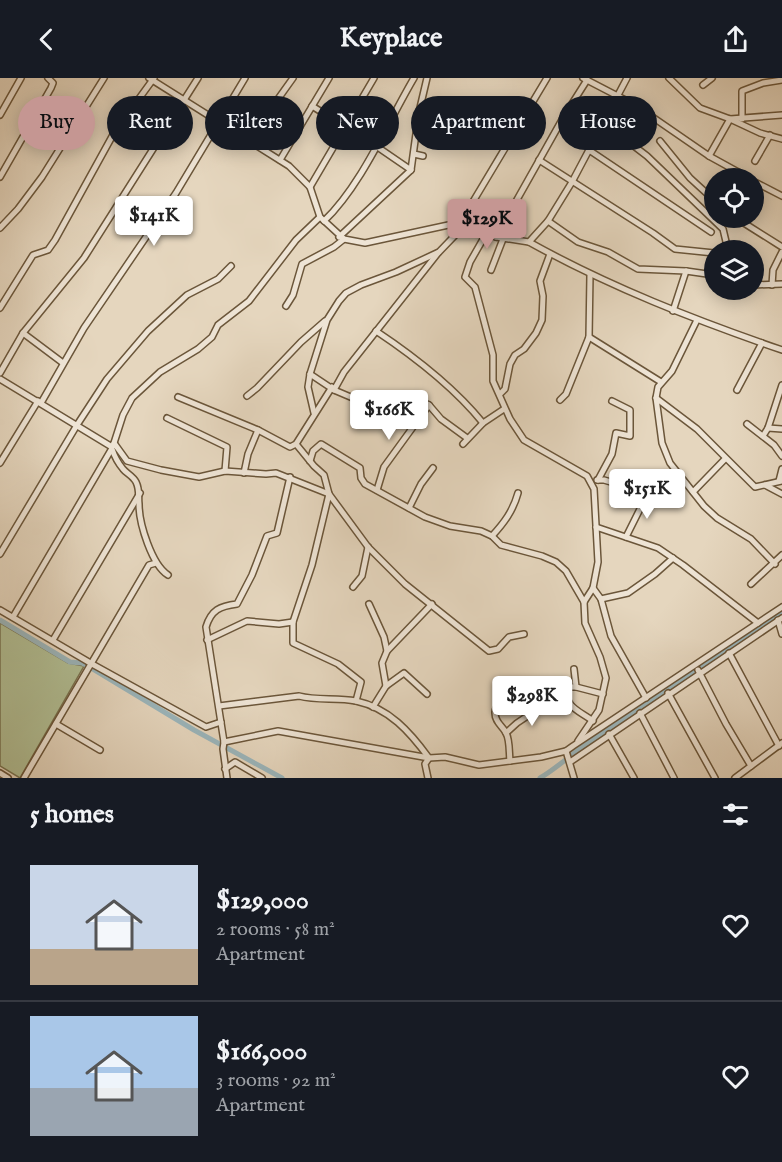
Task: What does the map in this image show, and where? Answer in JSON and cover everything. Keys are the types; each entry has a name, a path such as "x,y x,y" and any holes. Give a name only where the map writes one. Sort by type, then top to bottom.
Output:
{"street":[{"path":"0,114 21,78"},
{"path":"0,177 51,88 53,82 48,78"},
{"path":"0,228 18,209 42,177 104,78"},
{"path":"187,96 198,78"},
{"path":"235,96 245,78"},
{"path":"280,96 293,78"},
{"path":"279,160 329,78"},
{"path":"363,96 374,78"},
{"path":"399,105 414,78"},
{"path":"286,306 293,295 302,264 334,247 411,170 419,112 428,78"},
{"path":"536,96 547,78"},
{"path":"575,96 585,79 618,96 627,78"},
{"path":"669,78 700,108 782,139"},
{"path":"704,85 712,78"},
{"path":"0,308 33,255 48,250 55,240 114,134 152,79 178,96"},
{"path":"742,119 742,92 761,81 782,80"},
{"path":"0,98 7,102"},
{"path":"312,106 316,108"},
{"path":"730,119 782,115"},
{"path":"709,156 730,119"},
{"path":"657,120 730,168"},
{"path":"496,237 558,126"},
{"path":"755,161 770,135"},
{"path":"660,141 690,178 704,191"},
{"path":"0,463 84,328 176,194 205,146"},
{"path":"0,373 23,333 84,258 152,150"},
{"path":"263,150 294,170 310,187 322,219 341,238 365,243 453,224 503,239 529,242 590,275 673,311 782,350"},
{"path":"310,187 331,150"},
{"path":"13,617 112,447 123,415 132,398 160,372 212,337 219,325 249,301 296,240 338,208 374,150"},
{"path":"382,150 411,170"},
{"path":"453,224 465,214 502,150"},
{"path":"529,242 548,221 589,150 711,232"},
{"path":"639,150 723,229 726,240"},
{"path":"414,154 423,156"},
{"path":"538,160 675,249 704,252"},
{"path":"764,187 782,196"},
{"path":"548,221 578,242 608,252 638,269 704,274"},
{"path":"178,397 258,430 286,446 296,444 314,413 344,372 402,297 464,226"},
{"path":"752,228 782,247"},
{"path":"486,234 470,262 465,278 475,287 494,355 493,381 504,409 524,440 587,476 594,489 598,562 593,588 584,602"},
{"path":"491,270 503,239"},
{"path":"314,413 308,387 329,314 346,293 439,252"},
{"path":"772,285 773,270 782,252"},
{"path":"500,394 505,389 510,364 515,355 524,349 542,320 543,296 540,281 550,254"},
{"path":"0,554 76,425 107,379 148,331 187,295 218,279 231,266"},
{"path":"673,311 686,271"},
{"path":"560,400 566,394 589,337 590,275"},
{"path":"764,285 782,284"},
{"path":"247,396 301,342 327,320"},
{"path":"697,320 672,371 661,382 656,398 662,443 670,463 704,506 717,518 751,539 775,564"},
{"path":"376,331 445,382 483,423"},
{"path":"23,333 63,363"},
{"path":"589,337 661,382"},
{"path":"737,390 762,343"},
{"path":"310,374 360,401 409,394 429,405 441,419 467,438"},
{"path":"0,379 112,447 127,461 199,477 225,471 276,473 329,494"},
{"path":"763,436 768,428 782,385"},
{"path":"656,398 697,429 755,487 781,481 782,469"},
{"path":"598,480 612,454 616,433 630,436 630,410 612,401"},
{"path":"377,490 384,467 429,405"},
{"path":"463,444 483,423 504,409"},
{"path":"167,418 227,447 225,471"},
{"path":"747,424 774,445 782,456"},
{"path":"768,428 782,429"},
{"path":"244,473 248,453 258,430"},
{"path":"296,444 324,475 329,494 368,548 405,584 489,651 498,649 510,637 524,634"},
{"path":"310,460 313,451 321,444 360,468 361,478 365,484 425,517 450,526 481,531 492,536 501,545 542,556 556,562 566,571 584,602 585,623 600,657 606,678 593,721 568,756 572,777"},
{"path":"112,447 123,469 135,480 140,493 141,521 156,563 161,571 168,575"},
{"path":"693,492 726,459"},
{"path":"410,508 421,484 433,468"},
{"path":"227,778 219,706 206,627 212,613 218,607 237,604 252,575 267,536 277,533 290,477"},
{"path":"590,481 604,480 648,493 656,498"},
{"path":"765,484 782,494"},
{"path":"53,640 140,493"},
{"path":"492,536 506,521 518,493"},
{"path":"626,537 648,493"},
{"path":"329,494 312,565 292,622 293,643 338,664 361,682 356,701"},
{"path":"596,527 658,548 758,623"},
{"path":"353,587 362,576 368,548"},
{"path":"751,584 782,555"},
{"path":"601,599 627,593 656,574 673,558"},
{"path":"24,778 149,566 156,563"},
{"path":"593,588 601,599 608,630 646,698"},
{"path":"369,604 384,637 387,651"},
{"path":"386,686 382,663 387,651 432,604"},
{"path":"573,746 646,698 729,653 778,617 782,608"},
{"path":"0,610 53,640 90,666 206,726 221,722"},
{"path":"224,742 278,730 429,758 445,757 479,765 568,756 609,734 640,713 758,623 778,617"},
{"path":"778,617 782,634"},
{"path":"207,640 247,621 279,624 292,622"},
{"path":"729,653 780,744 735,778"},
{"path":"574,669 576,687"},
{"path":"698,669 726,724 751,766"},
{"path":"373,707 386,686 405,673 427,694"},
{"path":"506,733 532,713 555,687 576,687 603,694"},
{"path":"566,688 566,700 569,704 593,721"},
{"path":"668,693 715,778"},
{"path":"219,706 299,696 310,699 356,701 390,716 411,733 429,758"},
{"path":"510,761 506,733 499,725 496,708 523,701 537,705"},
{"path":"640,713 674,778"},
{"path":"56,724 100,750"},
{"path":"609,734 634,778"},
{"path":"428,778 425,764 429,758"},
{"path":"225,769 235,762 262,778"},
{"path":"0,773 8,778"}],"green space":[{"path":"0,623 68,663 84,666 20,778 0,766"}],"waterway":[{"path":"540,778 782,612"},
{"path":"0,620 70,662 88,666 194,730 282,778"}]}
